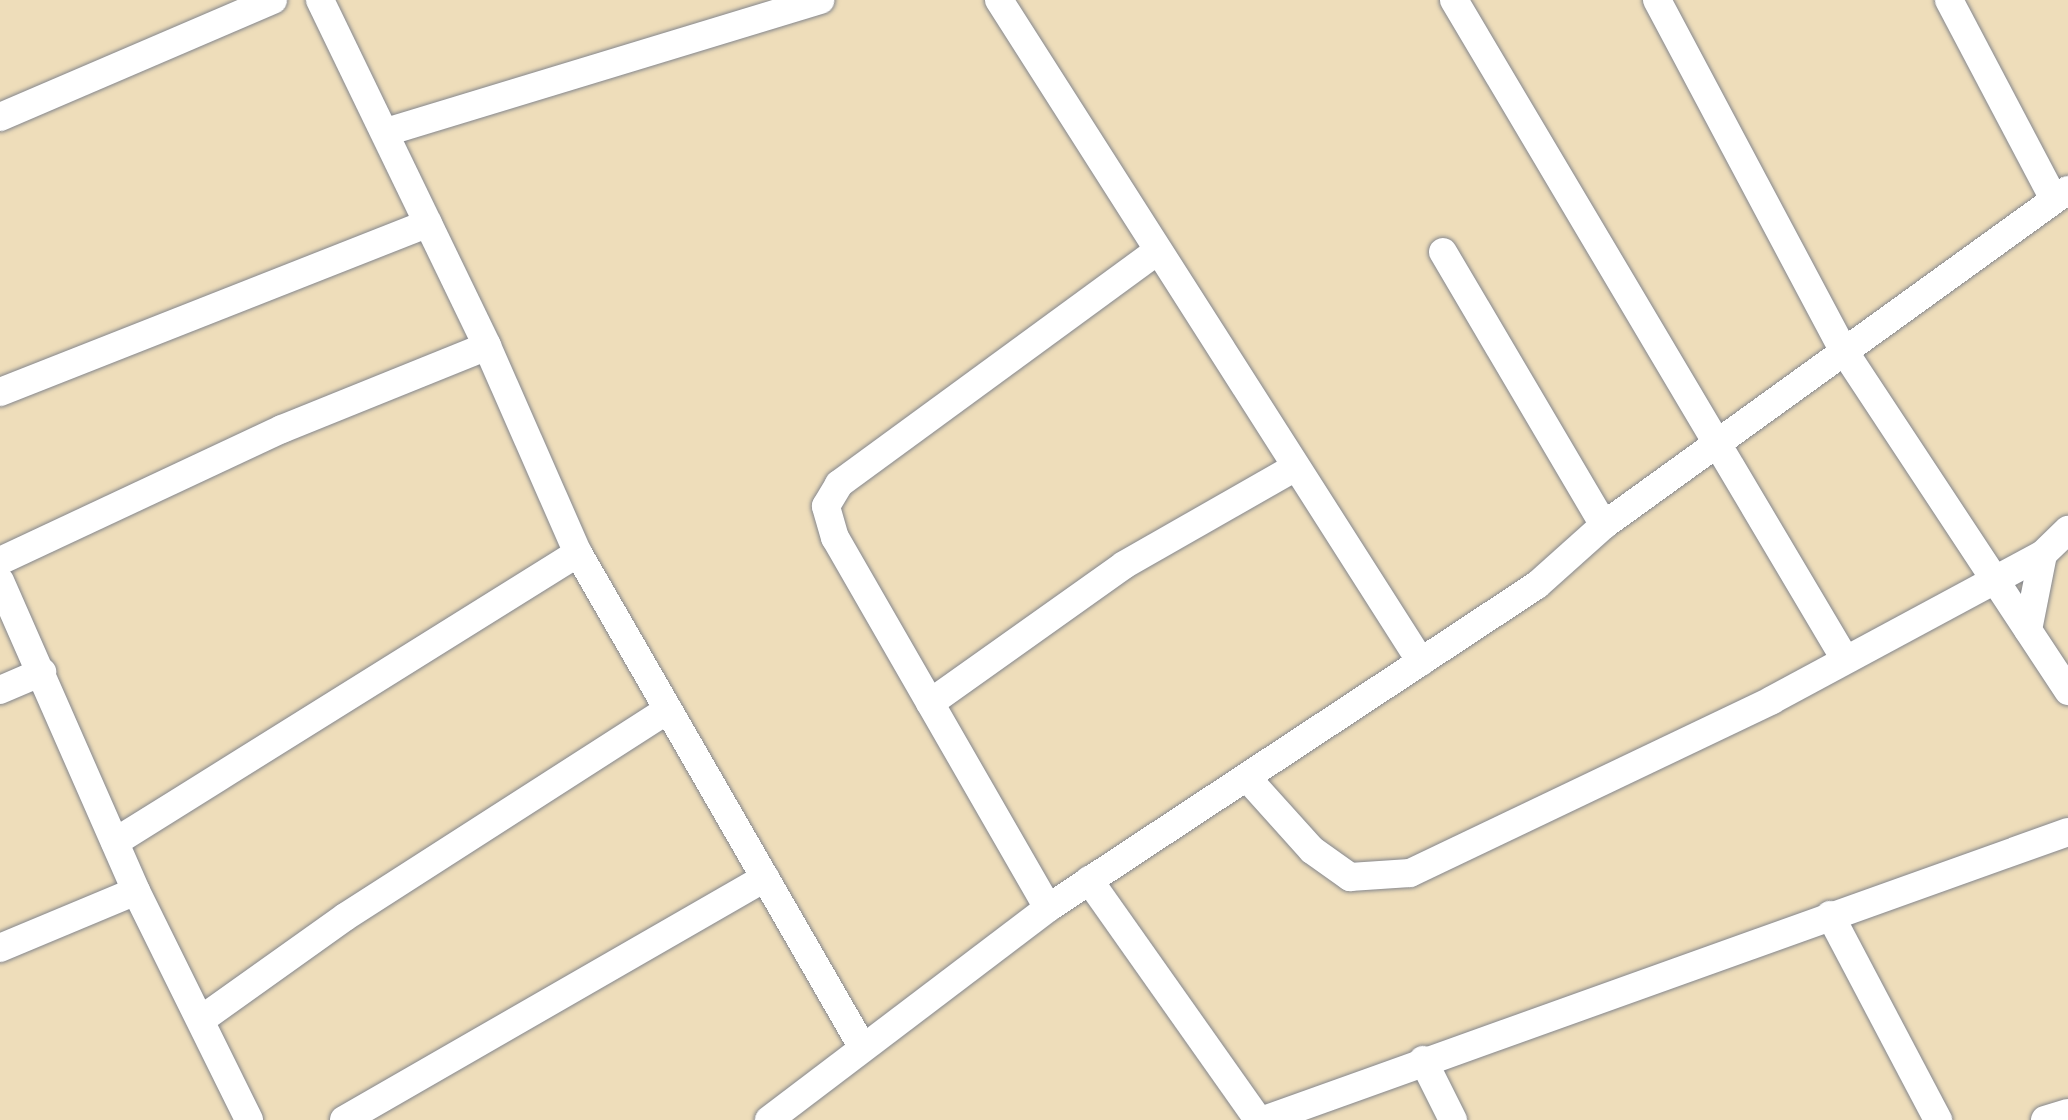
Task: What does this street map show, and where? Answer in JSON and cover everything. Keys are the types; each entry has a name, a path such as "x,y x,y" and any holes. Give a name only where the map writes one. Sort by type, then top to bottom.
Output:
{"street":[{"path":"0,117 273,0"},
{"path":"320,0 488,346 578,553 863,1048"},
{"path":"386,132 820,0"},
{"path":"999,0 1421,662"},
{"path":"1454,0 1845,659"},
{"path":"1656,0 1842,348 2068,692"},
{"path":"769,1120 1048,908 1250,780 1537,585 1604,525 1842,348 2061,195 1949,0"},
{"path":"0,392 428,223"},
{"path":"1048,908 835,538 826,506 830,494 1157,250"},
{"path":"1443,252 1604,525"},
{"path":"0,561 282,429 488,346"},
{"path":"930,704 1124,565 1294,468"},
{"path":"1250,780 1329,863 1350,876 1383,879 1440,863 1996,584 2043,554 2068,530"},
{"path":"115,842 578,553"},
{"path":"2028,630 2043,554"},
{"path":"0,581 136,891 249,1120"},
{"path":"0,690 42,672"},
{"path":"202,1020 345,917 668,710"},
{"path":"1089,880 1261,1120 2068,832"},
{"path":"344,1120 765,878"},
{"path":"0,948 136,891"},
{"path":"1830,915 1938,1120"},
{"path":"1423,1060 1453,1120"},
{"path":"2046,1120 2068,1113"}]}
